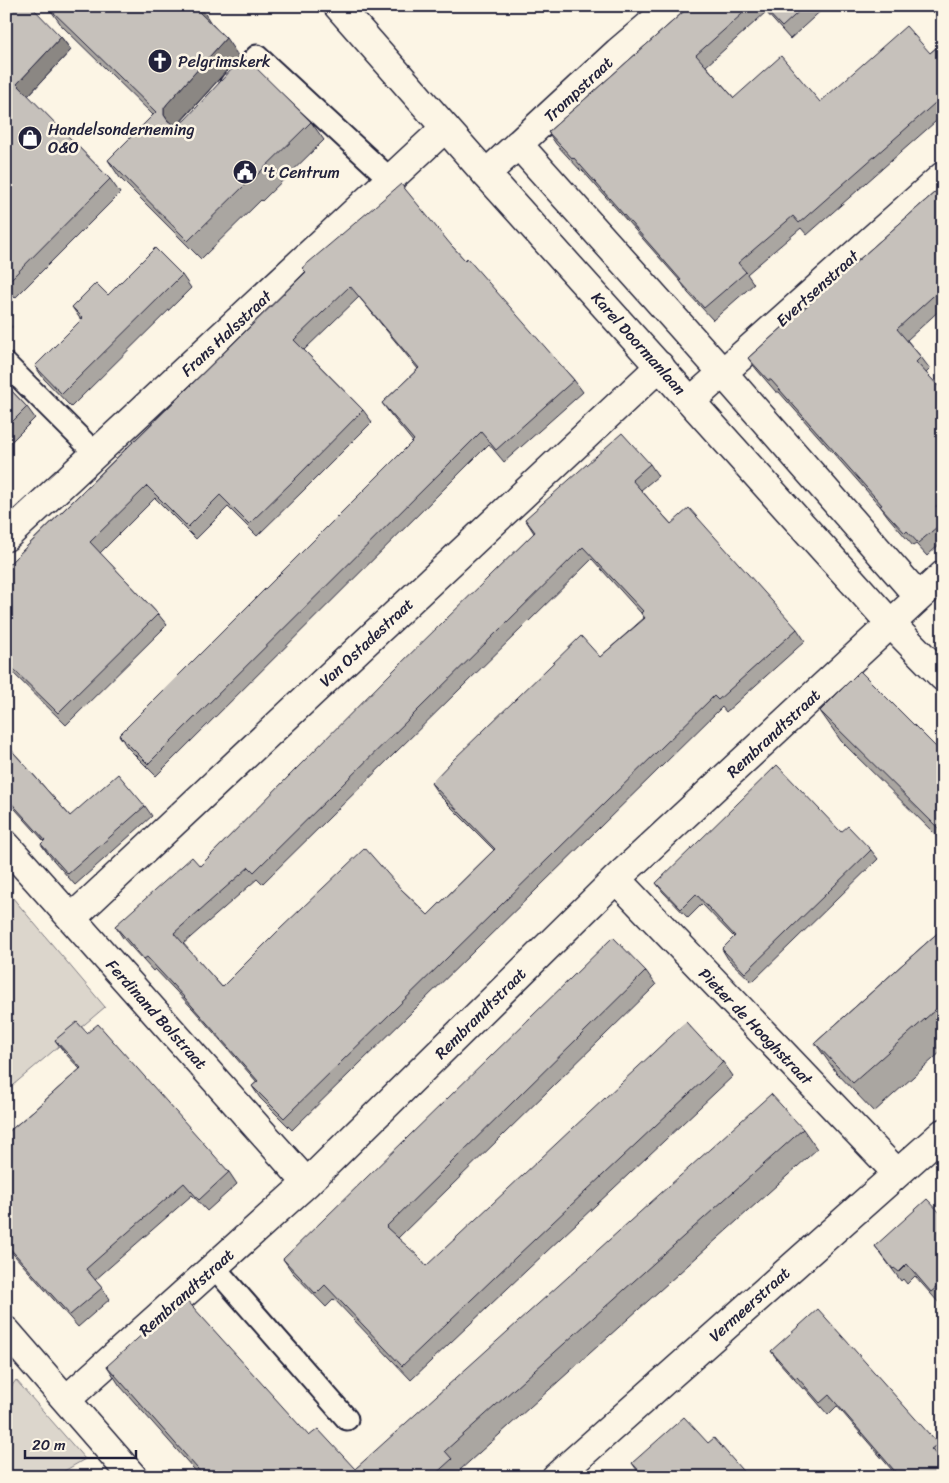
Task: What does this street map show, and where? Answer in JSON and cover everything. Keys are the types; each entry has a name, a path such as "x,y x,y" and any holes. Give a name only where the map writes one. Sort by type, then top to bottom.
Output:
{"street":[{"name":"Karel Doormanlaan","path":"338,6 486,174 891,624 943,677"},
{"name":"Trompstraat","path":"486,174 618,52 672,6"},
{"name":"Frans Halsstraat","path":"6,537 445,128"},
{"path":"518,144 723,373 919,597"},
{"name":"Evertsenstraat","path":"691,401 943,176"},
{"name":"Van Ostadestraat","path":"72,918 660,366"},
{"name":"Rembrandtstraat","path":"66,1400 307,1183 616,879 943,575"},
{"name":"Ferdinand Bolstraat","path":"6,845 307,1183"},
{"name":"Pieter de Hooghstraat","path":"616,879 896,1173"},
{"name":"Vermeerstraat","path":"556,1477 943,1133"},
{"path":"6,1331 133,1477"}],"lane":[{"path":"220,96 257,56 390,179"},
{"path":"6,364 96,454"},
{"path":"214,1267 347,1419"}],"shaded area":[{"path":"12,897 105,1007 6,1091 6,901"},
{"path":"16,1380 85,1459 54,1477 6,1477 6,1394"}],"building":[{"path":"6,6 31,6 61,37 17,84 110,179 6,284"},
{"path":"51,6 198,6 202,9 199,12 226,38 164,108 164,115 168,121 173,124 179,124 185,120 244,56 311,122 188,241 108,160 156,112 49,8"},
{"path":"690,6 751,6 696,55 734,98 781,56 820,102 906,26 930,53 943,42 943,96 799,223 793,216 738,263 746,272 704,308 574,158 548,132"},
{"path":"762,6 805,6 782,27"},
{"path":"401,184 451,245 465,260 467,258 574,380 496,450 481,432 148,764 119,735 414,440 382,403 419,368 350,286 294,340 363,410 249,524 220,495 188,527 147,486 90,542 158,614 58,713 6,662 6,567 306,272 302,268"},
{"path":"943,185 943,287 897,329 921,357 916,362 943,391 943,481 937,487 943,493 943,500 936,506 943,514 943,522 918,543 907,531 905,533 880,506 882,505 771,380 768,380 748,358"},
{"path":"155,248 182,275 62,394 35,366 83,318 72,307 96,283 108,295"},
{"path":"6,385 27,407 6,428"},
{"path":"622,433 650,464 632,480 671,524 689,508 797,629 718,700 714,696 284,1118 252,1086 258,1081 185,998 147,957 144,959 115,926 192,857 200,866 395,669 535,532 525,519","holes":["583,547 643,611 641,613 645,618 600,657 581,636 431,783 495,849 428,915 401,889 365,848 222,987 174,933 249,867 254,872"]},
{"path":"860,671 943,754 943,833 820,711"},
{"path":"6,744 70,816 118,774 145,806 68,874 41,844 45,840 6,797"},
{"path":"777,765 841,832 848,826 871,850 745,973 722,949 735,936 696,894 681,909 656,883"},
{"path":"943,928 943,1003 853,1083 815,1043"},
{"path":"613,937 646,971 386,1227 418,1256 426,1266 686,1022 723,1062 402,1366 325,1285 316,1294 283,1259"},
{"path":"77,1022 87,1033 98,1024 229,1172 199,1200 184,1183 86,1269 102,1288 70,1315 6,1244 6,1134 81,1068 55,1040"},
{"path":"771,1094 803,1129 445,1451 452,1459 432,1477 205,1477 107,1366 184,1297 309,1436 318,1429 355,1469"},
{"path":"927,1199 943,1216 943,1282 931,1292 907,1264 899,1272 893,1269 875,1246"},
{"path":"818,1309 938,1444 931,1449 943,1462 943,1477 900,1477 829,1395 820,1403 771,1351"},
{"path":"684,1417 708,1443 714,1438 748,1477 684,1477 678,1470 670,1477 645,1477 632,1463"}],"place":[{"name":"Pelgrimskerk","path":"160,61"},
{"name":"Handelsonderneming O&O","path":"30,138"},
{"name":"'t Centrum","path":"245,172"}]}
